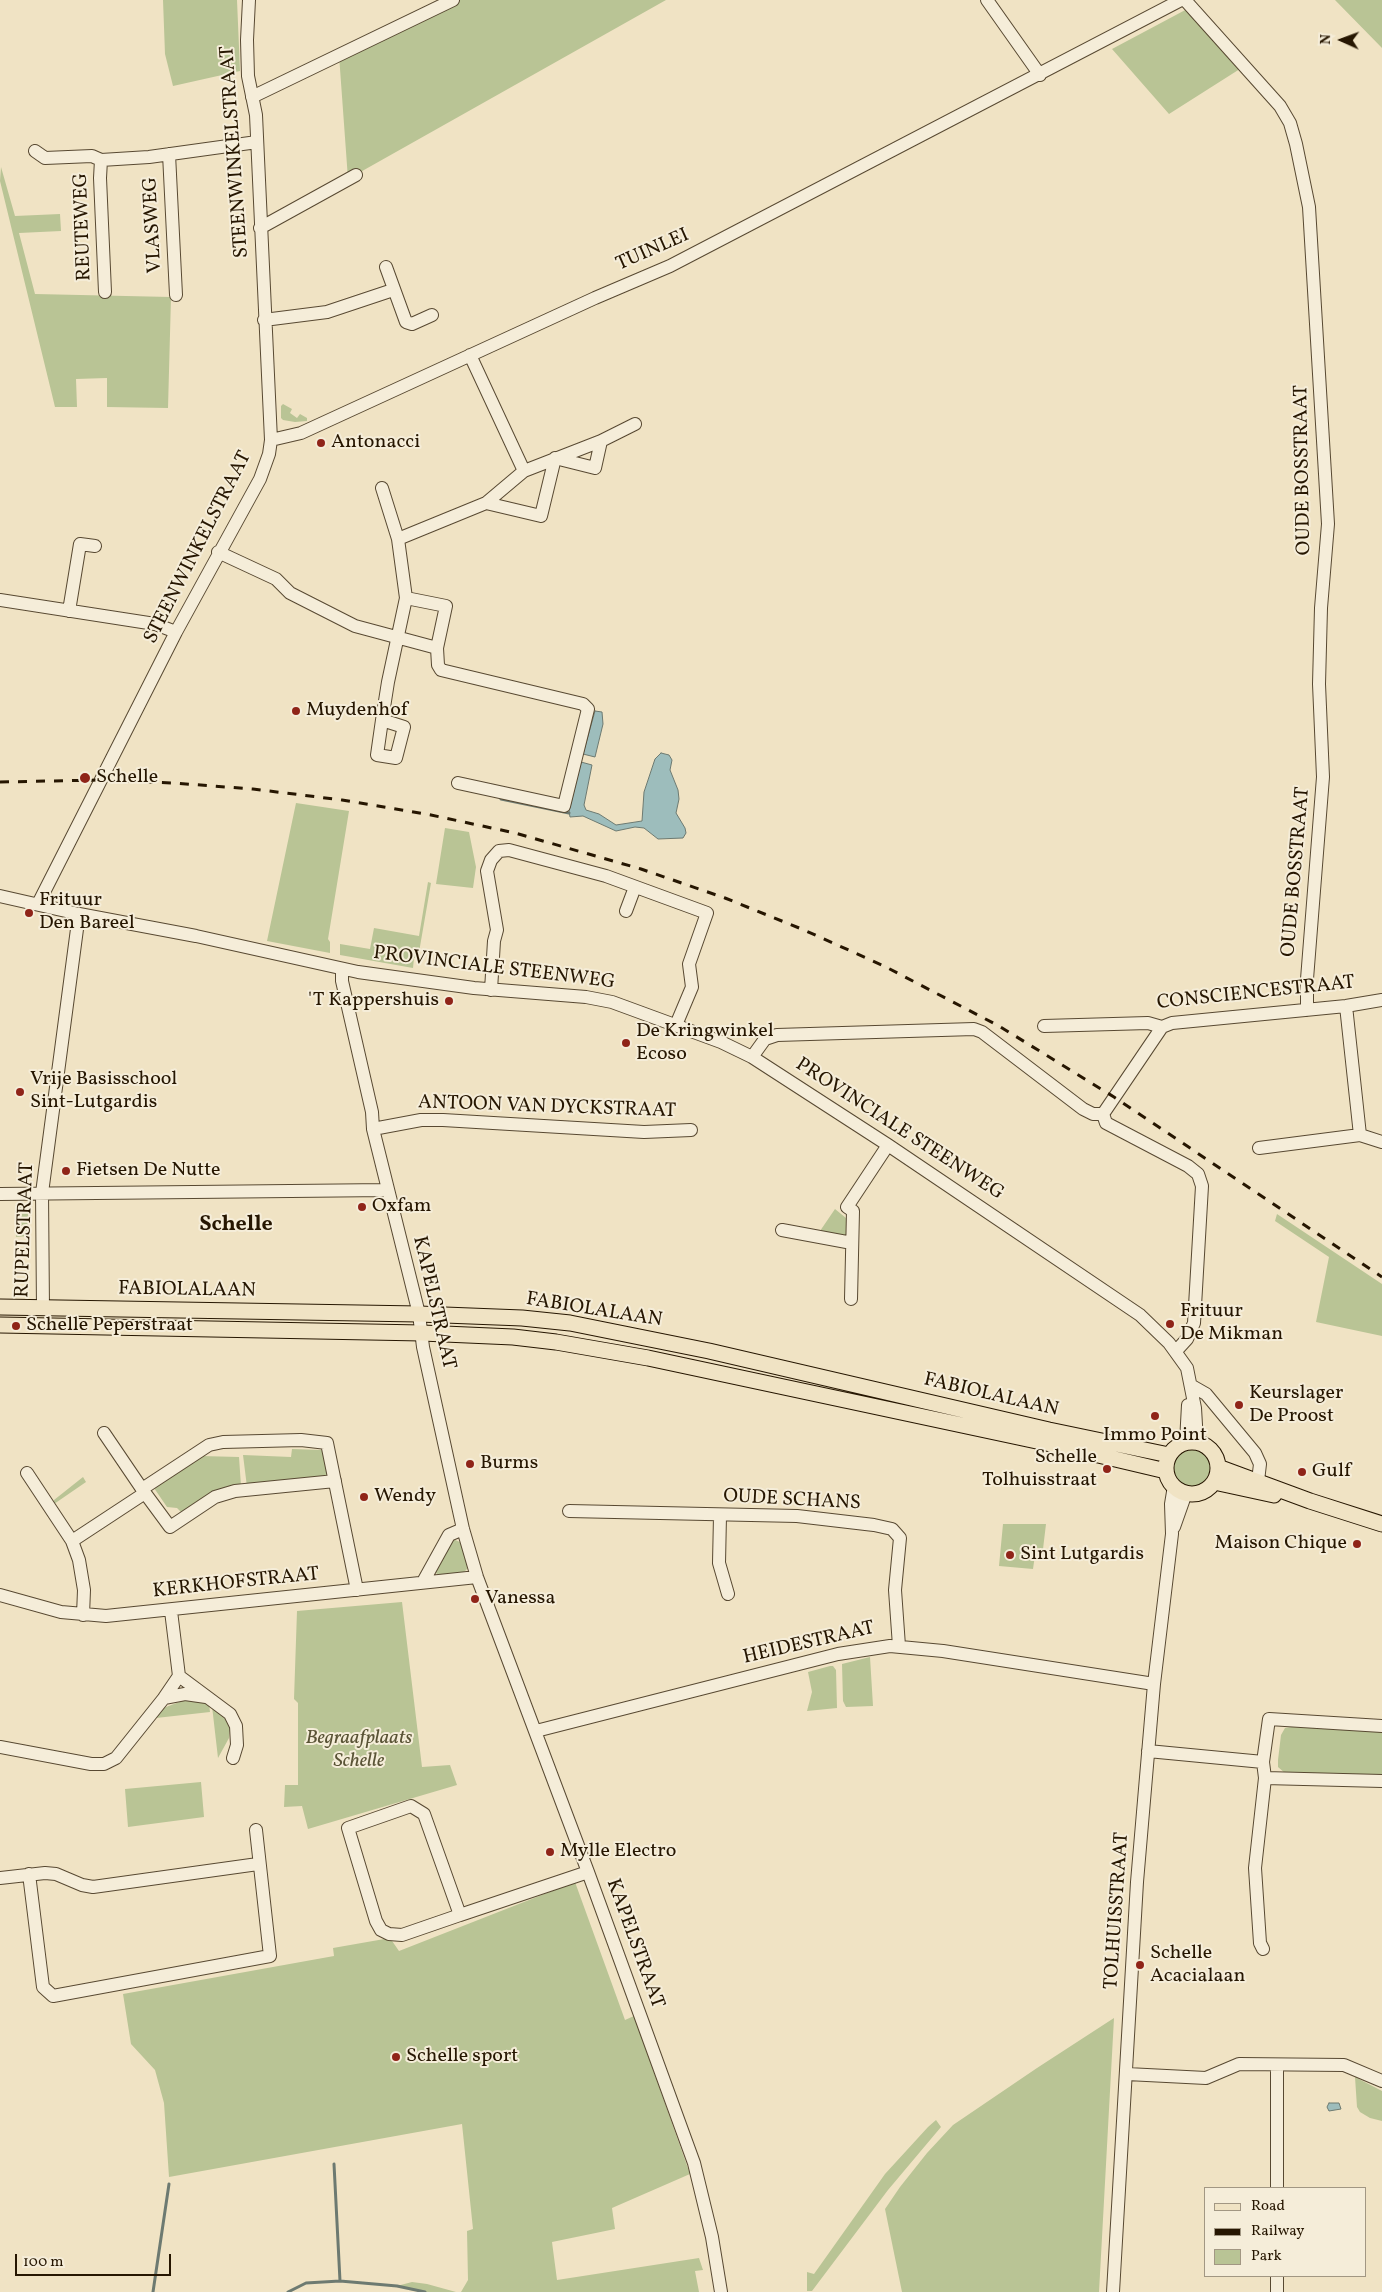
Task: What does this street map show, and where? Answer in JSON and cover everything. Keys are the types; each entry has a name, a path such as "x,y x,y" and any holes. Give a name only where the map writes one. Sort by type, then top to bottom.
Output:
{"main road":[{"name":"FABIOLALAAN","path":"0,1307 419,1314 522,1318 588,1326 709,1351 1049,1430 1169,1455"},
{"name":"FABIOLALAAN","path":"0,1325 422,1333 520,1338 596,1348 1060,1446 1166,1471"},
{"path":"1310,1501 1258,1481 1231,1479 1214,1482 1202,1492 1180,1490 1166,1471 1169,1455 1174,1450 1192,1442 1212,1451 1218,1467 1231,1479 1382,1524"},
{"path":"1214,1482 1218,1467"}],"street":[{"name":"STEENWINKELSTRAAT","path":"38,904 176,632 218,552 260,479 269,454 271,440 256,115 248,76 249,0"},
{"path":"252,97 453,0"},
{"path":"987,0 1040,75"},
{"name":"TUINLEI","path":"271,440 301,433 670,266 1181,0"},
{"name":"OUDE BOSSTRAAT","path":"1185,0 1280,106 1290,123 1310,207 1328,524 1322,599 1319,684 1323,777 1307,979 1308,1010"},
{"path":"34,152 45,158 92,156 101,160 169,154 257,142"},
{"name":"VLASWEG","path":"169,154 176,295"},
{"name":"REUTEWEG","path":"101,160 106,292"},
{"path":"260,228 356,175"},
{"path":"386,267 406,322 412,324 432,315"},
{"path":"264,320 327,312 393,290"},
{"path":"470,355 524,471"},
{"path":"398,539 486,503 524,471 601,441 635,424"},
{"path":"555,458 595,468 601,441"},
{"path":"486,503 541,516 555,458"},
{"path":"382,488 398,539 406,598 382,720"},
{"path":"69,611 80,544 95,546"},
{"path":"218,552 276,580 290,593 355,626 437,648"},
{"path":"406,598 446,606 437,648 438,665 441,670 587,706 588,712 564,806 458,783"},
{"path":"0,600 155,624 176,632"},
{"path":"491,990 494,941 497,930 487,871 491,860 499,851 510,850 606,876 707,913 689,964 692,987 676,1025"},
{"path":"626,912 635,887"},
{"name":"PROVINCIALE STEENWEG","path":"0,896 79,914 196,936 342,969 491,990 595,998 612,1002 722,1042 752,1057 888,1145 1140,1315 1176,1351 1187,1368 1192,1386"},
{"name":"RUPELSTRAAT","path":"42,1309 42,1193 79,914"},
{"name":"KAPELSTRAAT","path":"342,969 342,981 372,1112 373,1129 419,1314 463,1528 477,1577 588,1872 694,2163 712,2237 721,2292"},
{"name":"CONSCIENCESTRAAT","path":"1044,1026 1148,1024 1162,1027 1172,1023 1346,1006 1382,1000"},
{"path":"1346,1006 1360,1136"},
{"path":"1162,1027 1104,1114 1106,1123 1188,1166 1198,1174 1202,1186 1194,1324 1187,1339 1176,1351"},
{"path":"752,1057 765,1039 777,1035 974,1029 982,1032 1083,1108 1093,1114 1104,1114"},
{"name":"ANTOON VAN DYCKSTRAAT","path":"373,1129 421,1120 443,1120 644,1132 691,1130"},
{"path":"1260,1148 1360,1136 1382,1142"},
{"path":"851,1299 854,1211 846,1207 888,1145"},
{"path":"0,1194 387,1190"},
{"path":"782,1230 852,1243"},
{"path":"1192,1442 1192,1386 1206,1394 1255,1453 1260,1464 1258,1481"},
{"path":"104,1433 170,1526 215,1497 235,1491 335,1481"},
{"path":"72,1541 209,1445 223,1442 300,1440 327,1443 357,1590"},
{"path":"27,1473 72,1541 79,1560 84,1590 83,1615"},
{"name":"TOLHUISSTRAAT","path":"1114,2292 1136,1910 1148,1751 1172,1534 1171,1504 1180,1490"},
{"name":"OUDE SCHANS","path":"569,1511 720,1516 797,1516 874,1525 892,1529 900,1538 895,1590 899,1646"},
{"path":"720,1516 719,1563 728,1594"},
{"path":"423,1582 449,1535 463,1528"},
{"name":"KERKHOFSTRAAT","path":"0,1595 61,1612 106,1616 477,1577"},
{"path":"0,1747 91,1764 104,1764 116,1758 164,1698 179,1676 171,1610"},
{"name":"HEIDESTRAAT","path":"536,1732 838,1654 899,1646 1154,1684"},
{"path":"179,1676 230,1714 236,1726 238,1745 233,1758"},
{"path":"164,1698 185,1694 208,1697"},
{"path":"1263,1949 1260,1943 1255,1868 1265,1778 1263,1762 1269,1719 1382,1726"},
{"path":"1148,1751 1263,1762"},
{"path":"1265,1778 1382,1781"},
{"path":"455,1917 424,1814 411,1806 348,1828 376,1921 381,1930 389,1934 402,1935 588,1872"},
{"path":"28,1874 43,1987 53,1996 270,1956 258,1864 256,1830"},
{"path":"0,1878 28,1874 56,1874 82,1885 93,1887 258,1864"},
{"path":"1127,2074 1206,2078 1239,2064 1344,2065 1382,2081"},
{"path":"1276,2187 1277,2065"},
{"path":"1277,2277 1277,2292"}],"green space":[{"path":"163,0 237,0 240,71 173,86 165,54"},
{"path":"453,0 666,0 348,179 339,55"},
{"path":"1335,0 1382,0 1382,48"},
{"path":"1189,8 1243,67 1169,114 1112,49"},
{"path":"1,167 15,216 60,214 61,231 19,233 35,294 171,297 168,408 107,407 107,378 76,379 77,407 55,407 0,181"},
{"path":"283,404 292,409 290,413 297,418 300,414 307,418 307,421 283,420 281,418 281,406"},
{"path":"296,803 349,811 328,939 330,942 330,953 267,941"},
{"path":"445,828 469,832 476,867 473,888 436,884"},
{"path":"428,882 431,883 418,958 414,958 413,968 340,955 340,944 370,949 374,928 419,936"},
{"path":"15,1205 23,1205 28,1210 29,1236 16,1237"},
{"path":"835,1209 846,1218 846,1238 820,1231"},
{"path":"1277,1214 1382,1284 1382,1336 1316,1322 1329,1257 1275,1221"},
{"path":"292,1449 321,1450 325,1453 328,1475 326,1478 247,1487 243,1455 291,1457"},
{"path":"1192,1450 1199,1451 1205,1455 1209,1461 1209,1475 1205,1481 1199,1485 1192,1486 1185,1485 1179,1481 1175,1475 1174,1468 1175,1461 1179,1455 1185,1451"},
{"path":"201,1456 239,1457 241,1486 222,1488 181,1512 177,1508 167,1507 154,1488"},
{"path":"83,1477 86,1482 54,1504 54,1500"},
{"path":"1003,1524 1046,1524 1043,1549 1036,1548 1033,1569 999,1566"},
{"path":"453,1539 462,1543 468,1565 467,1569 464,1572 441,1576 434,1572"},
{"name":"Begraafplaats Schelle","path":"402,1602 422,1767 450,1765 457,1785 308,1829 302,1806 284,1807 285,1785 298,1785 298,1703 294,1699 297,1611"},
{"path":"870,1657 873,1706 846,1707 843,1701 842,1664"},
{"path":"833,1666 836,1670 837,1708 807,1711 812,1692 808,1672"},
{"path":"182,1701 197,1701 209,1704 210,1712 156,1718 160,1710"},
{"path":"212,1706 227,1720 230,1726 229,1738 218,1758"},
{"path":"1285,1728 1382,1730 1382,1777 1286,1774 1278,1767 1278,1760 1281,1735"},
{"path":"201,1782 204,1817 128,1827 125,1789"},
{"name":"Schelle sport","path":"575,1882 625,2020 634,2016 690,2174 612,2208 615,2229 552,2242 557,2280 699,2258 703,2270 695,2271 699,2292 461,2292 468,2280 467,2231 473,2229 462,2124 169,2177 164,2103 155,2070 131,2044 123,1994 334,1956 333,1948 390,1938 399,1951"},
{"path":"1114,2018 1099,2292 902,2292 885,2209 900,2187 927,2153 953,2125"},
{"path":"1355,2077 1382,2091 1382,2121 1370,2118 1360,2112 1357,2107"},
{"path":"936,2120 941,2127 888,2190 812,2291 807,2291 807,2272 814,2274 885,2174"},
{"path":"412,2282 456,2292 425,2292 397,2286"}],"water":[{"path":"595,711 602,712 603,724 595,757 583,754"},
{"path":"661,753 669,755 672,760 670,770 678,790 679,799 676,813 686,833 683,838 658,839 644,828 635,827 616,831 583,816 570,817 569,811 581,762 592,765 584,805 586,810 599,814 616,825 642,821 644,792 655,759"},
{"path":"1329,2103 1339,2103 1341,2109 1329,2111 1327,2107"}],"waterway":[{"path":"501,799 569,813"},
{"path":"334,2164 340,2281"},
{"path":"153,2292 169,2184"},
{"path":"288,2292 306,2283 340,2281 397,2286 425,2292"}],"railway":[{"path":"0,782 102,780 173,783 253,789 342,800 431,815 515,833 641,869 725,898 804,930 884,966 999,1026 1114,1097 1382,1277"}],"place":[{"name":"Antonacci","path":"321,443"},
{"name":"Muydenhof","path":"296,711"},
{"name":"Schelle","path":"85,778"},
{"name":"Frituur Den Bareel","path":"29,913"},
{"name":"'T Kappershuis","path":"449,1001"},
{"name":"De Kringwinkel Ecoso","path":"626,1043"},
{"name":"Vrije Basisschool Sint-Lutgardis","path":"20,1092"},
{"name":"Fietsen De Nutte","path":"66,1171"},
{"name":"Oxfam","path":"362,1207"},
{"name":"Frituur De Mikman","path":"1170,1324"},
{"name":"Schelle Peperstraat","path":"16,1326"},
{"name":"Keurslager De Proost","path":"1239,1405"},
{"name":"Immo Point","path":"1155,1416"},
{"name":"Burms","path":"470,1464"},
{"name":"Schelle Tolhuisstraat","path":"1107,1469"},
{"name":"Gulf","path":"1302,1472"},
{"name":"Wendy","path":"364,1497"},
{"name":"Maison Chique","path":"1357,1544"},
{"name":"Sint Lutgardis","path":"1010,1555"},
{"name":"Vanessa","path":"475,1599"},
{"name":"Mylle Electro","path":"550,1852"},
{"name":"Schelle Acacialaan","path":"1140,1965"},
{"name":"Schelle sport","path":"396,2057"}],"district":[{"name":"Schelle","path":"236,1226"}]}
